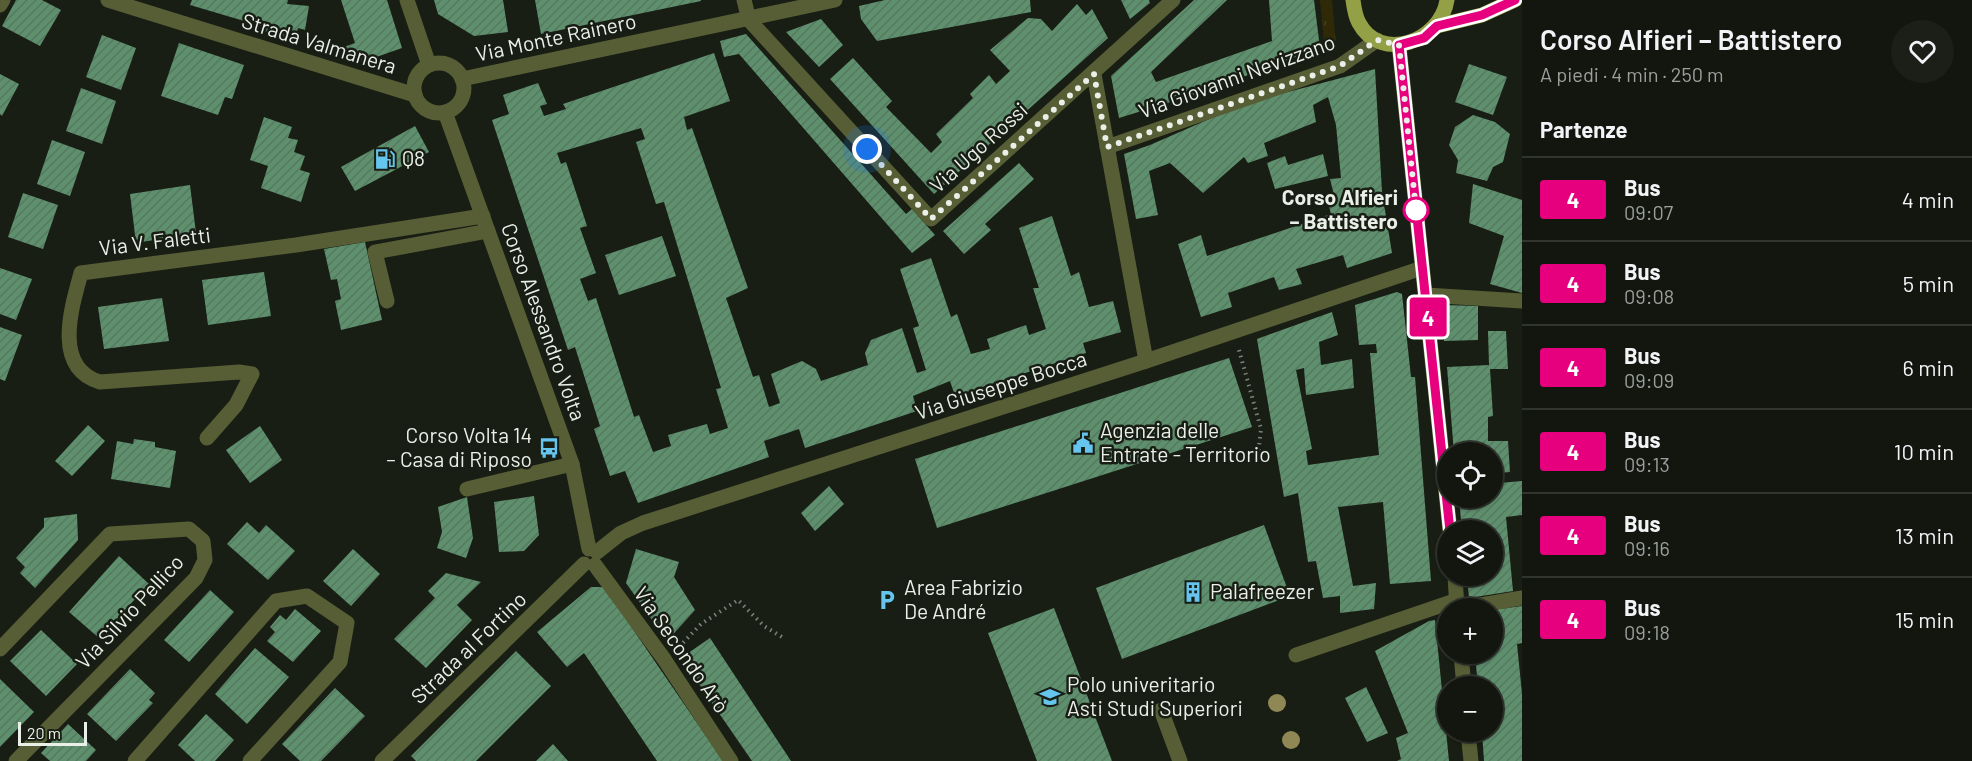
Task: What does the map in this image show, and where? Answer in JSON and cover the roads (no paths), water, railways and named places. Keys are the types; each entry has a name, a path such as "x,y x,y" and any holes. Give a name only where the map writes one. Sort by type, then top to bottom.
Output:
{"main road":[{"path":"1353,0 1358,22 1364,30 1377,40 1399,45 1424,38 1437,26 1447,0"},
{"path":"1437,26 1482,15 1515,0"}],"street":[{"path":"0,5 3,0"},
{"name":"Strada Valmanera","path":"108,0 415,96"},
{"path":"407,0 429,65"},
{"path":"744,0 748,20"},
{"name":"Via Monte Rainero","path":"462,79 835,0"},
{"name":"Via Ugo Rossi","path":"748,20 931,219 1094,74 1173,0"},
{"name":"Via Giovanni Nevizzano","path":"1107,147 1340,66 1377,40"},
{"path":"1399,45 1449,520"},
{"path":"429,65 448,65 462,79 464,87 459,103 445,112 438,113 424,108 415,96 415,81 429,65"},
{"path":"1094,74 1146,361"},
{"name":"Corso Alessandro Volta","path":"445,112 572,464 591,558"},
{"path":"387,301 375,252 485,223"},
{"name":"Via V. Faletti","path":"207,438 236,405 252,374 238,372 100,382 87,379 78,371 71,358 69,339 71,306 81,273 485,223"},
{"name":"Via Giuseppe Bocca","path":"591,558 621,533 643,523 1146,361 1422,268"},
{"path":"1426,295 1522,301"},
{"path":"467,489 572,464"},
{"name":"Via Silvio Pellico","path":"0,649 110,534 189,529 203,541 205,560 196,578 16,761"},
{"name":"Strada al Fortino","path":"382,761 591,558"},
{"name":"Via Secondo Arò","path":"591,558 664,659 731,761"},
{"path":"135,761 276,601 307,596 347,623 340,662 250,761"},
{"path":"1503,600 1522,598"},
{"path":"1296,655 1437,612"},
{"path":"1161,710 1180,761"},
{"path":"1469,742 1471,761"}],"place":[{"name":"Q8","path":"385,159"},
{"name":"Corso Alfieri – Battistero","path":"1416,210"},
{"name":"Agenzia delle Entrate - Territorio","path":"1083,443"},
{"name":"Corso Volta 14 – Casa di Riposo","path":"549,448"},
{"name":"Palafreezer","path":"1193,592"},
{"name":"Area Fabrizio De André","path":"887,600"},
{"name":"Polo univeritario Asti Studi Superiori","path":"1050,697"}]}
